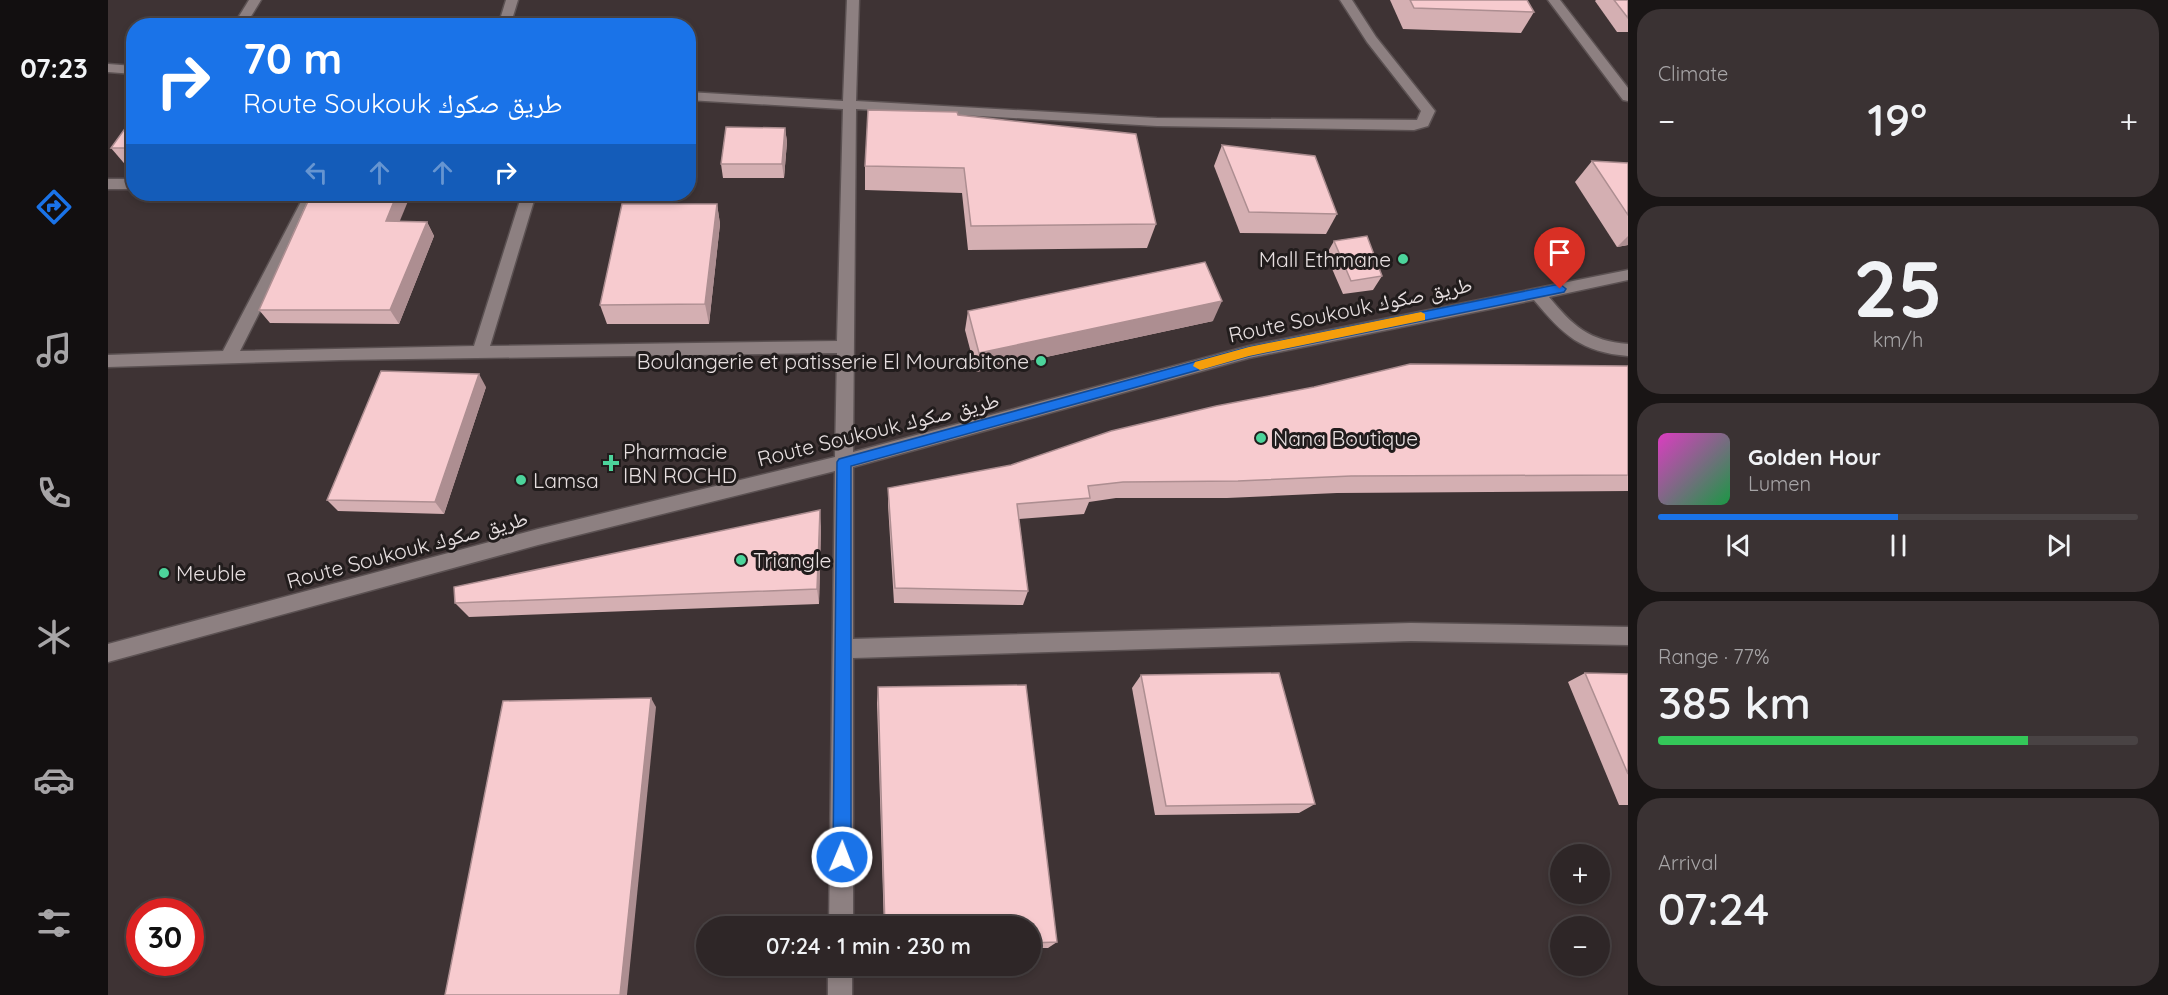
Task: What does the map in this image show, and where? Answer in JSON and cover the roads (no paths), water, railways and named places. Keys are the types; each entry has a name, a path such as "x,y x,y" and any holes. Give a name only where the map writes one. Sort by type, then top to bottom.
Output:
{"street":[{"path":"244,18 255,0"},
{"path":"506,18 512,0"},
{"path":"841,916 845,649 845,347 853,0"},
{"path":"696,96 1157,122 1414,126 1423,123 1428,111 1371,39 1346,0"},
{"path":"1554,0 1628,96"},
{"path":"108,68 126,69"},
{"path":"1608,70 1628,70"},
{"path":"108,184 126,184"},
{"path":"228,358 308,201"},
{"path":"480,352 528,201"},
{"name":"Route Soukouk طريق صكوك","path":"108,653 538,537 844,462 1249,352 1628,275"},
{"path":"1537,293 1569,331 1582,340 1608,350 1628,350"},
{"path":"108,361 480,352 845,347"},
{"path":"845,649 1411,632 1628,636"},
{"path":"840,976 840,995"}],"place":[{"name":"Mall Ethmane","path":"1403,259"},
{"name":"Boulangerie et patisserie El Mourabitone","path":"1041,361"},
{"name":"Nana Boutique","path":"1261,438"},
{"name":"Pharmacie IBN ROCHD","path":"611,463"},
{"name":"Lamsa","path":"521,480"},
{"name":"Triangle","path":"741,560"},
{"name":"Meuble","path":"164,573"}]}
